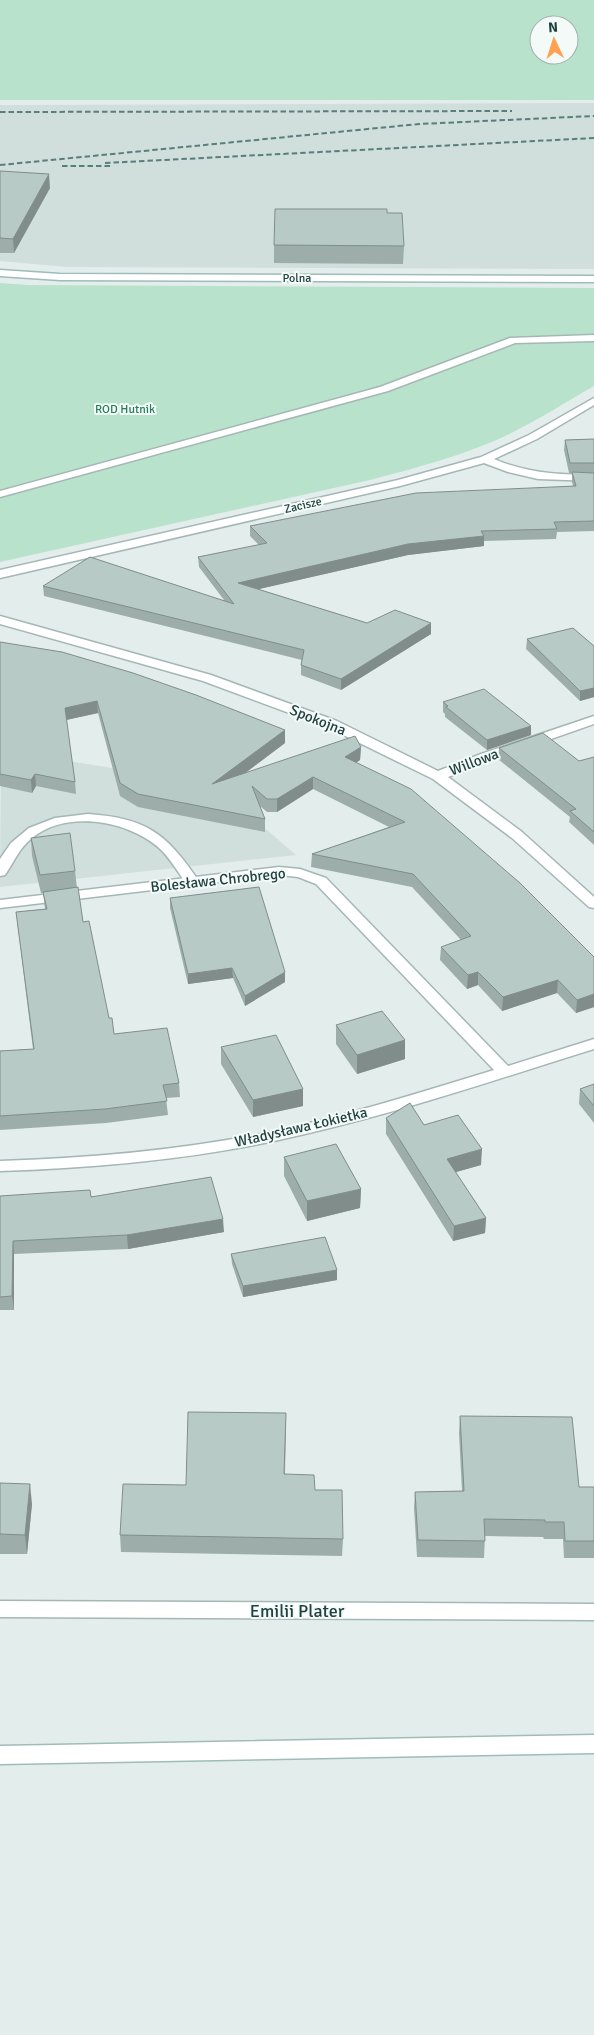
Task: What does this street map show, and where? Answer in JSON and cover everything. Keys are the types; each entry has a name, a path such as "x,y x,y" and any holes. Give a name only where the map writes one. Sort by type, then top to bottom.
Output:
{"street":[{"name":"Polna","path":"0,273 70,277 594,279"},
{"path":"0,494 384,389 514,340 594,338"},
{"name":"Zacisze","path":"0,574 400,483 485,460 533,437 594,401"},
{"path":"485,460 501,467 539,477 594,478"},
{"name":"Spokojna","path":"0,620 206,678 332,724 438,776 517,836 594,904"},
{"name":"Willowa","path":"438,776 486,757 594,720"},
{"path":"0,872 5,861 20,841 40,828 67,821 95,819 135,826 164,845 191,880"},
{"name":"Bolesława Chrobrego","path":"0,904 80,896 191,880 279,871 300,873 321,881 504,1071"},
{"name":"Władysława Łokietka","path":"0,1166 108,1161 194,1150 275,1136 376,1110 594,1044"},
{"name":"Emilii Plater","path":"0,1610 594,1612"},
{"path":"0,1755 594,1744"}],"shaded area":[{"path":"594,103 594,269 67,267 0,261 0,105"},
{"path":"1,750 161,776 208,807 267,830 296,855 0,887"}],"green space":[{"path":"0,0 594,0 594,100 0,100"},
{"name":"ROD Hutnik","path":"0,283 28,285 594,288 594,386 507,435 464,453 433,463 370,480 0,562"}],"building":[{"path":"0,171 49,174 13,239 0,238"},
{"path":"275,209 387,209 387,213 402,213 404,246 274,245"},
{"path":"594,439 594,463 570,463 565,440"},
{"path":"572,472 594,473 594,521 554,522 557,529 481,531 484,536 408,544 238,583 367,623 395,610 431,623 341,679 301,665 304,650 43,586 90,557 234,604 198,557 267,543 250,526 416,493 576,486"},
{"path":"573,628 594,646 594,688 580,691 527,639"},
{"path":"0,642 62,652 133,673 196,695 285,730 212,784 355,736 361,747 345,757 411,789 520,883 594,957 594,994 577,1000 558,980 503,997 478,972 468,975 441,947 471,936 413,874 312,854 405,822 313,777 277,799 267,799 252,786 265,819 138,794 120,783 97,701 65,708 75,782 35,774 31,780 0,774"},
{"path":"484,689 531,726 487,740 446,707 448,706 443,702"},
{"path":"543,733 579,761 594,757 594,832 570,811 576,809 499,748"},
{"path":"70,833 75,871 40,875 31,838"},
{"path":"78,887 83,922 89,921 109,1018 112,1018 114,1034 167,1028 179,1083 163,1085 167,1101 105,1109 0,1116 0,1051 34,1049 16,912 47,909 43,892"},
{"path":"259,887 285,972 245,996 232,968 188,974 170,898"},
{"path":"382,1011 405,1040 357,1055 336,1025"},
{"path":"276,1035 303,1089 253,1100 221,1047"},
{"path":"594,1084 594,1106 580,1089"},
{"path":"410,1103 424,1125 458,1115 482,1149 447,1159 486,1218 454,1226 386,1118"},
{"path":"336,1144 361,1189 307,1201 284,1157"},
{"path":"211,1177 223,1219 127,1235 13,1241 12,1296 0,1297 0,1196 90,1190 91,1197"},
{"path":"325,1237 337,1270 243,1286 231,1254"},
{"path":"188,1412 286,1413 284,1474 314,1475 315,1490 342,1490 343,1539 120,1535 123,1484 186,1485"},
{"path":"460,1416 572,1417 579,1487 594,1487 594,1541 565,1541 564,1522 484,1519 485,1541 418,1540 415,1492 464,1491"},
{"path":"0,1483 30,1484 25,1535 0,1534"}],"railway":[{"path":"0,112 512,111"},
{"path":"0,165 419,124 594,116"},
{"path":"105,163 594,138"},
{"path":"62,166 112,166"}]}
